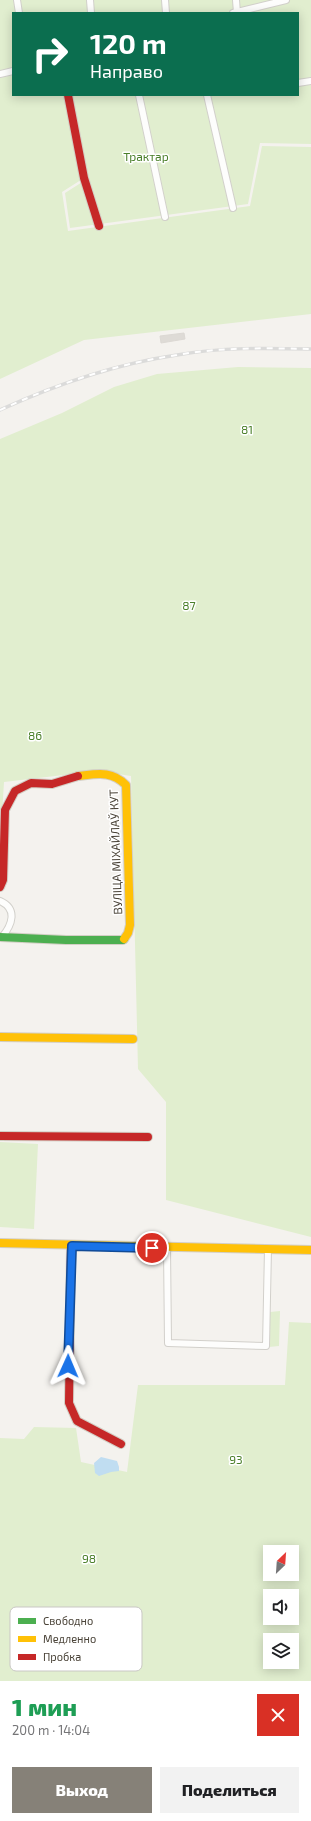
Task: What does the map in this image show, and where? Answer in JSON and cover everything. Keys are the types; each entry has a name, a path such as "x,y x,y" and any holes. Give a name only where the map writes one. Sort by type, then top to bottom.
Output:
{"street":[{"path":"17,0 19,12"},
{"path":"90,0 91,12"},
{"path":"165,0 166,12"},
{"path":"236,0 236,12"},
{"path":"240,12 286,0"},
{"path":"0,74 12,71"},
{"path":"299,83 311,81"},
{"path":"68,96 84,178 99,226"},
{"path":"139,96 165,217"},
{"path":"207,96 233,208"},
{"name":"ВУЛІЦА МІХАЙЛАЎ КУТ","path":"0,887 3,880 5,810 15,791 31,783 52,784 77,776 101,773 119,778 126,785 130,925 128,933 123,940 71,941 1,937"},
{"path":"0,901 6,904 12,916 9,928 1,937"},
{"path":"0,1037 134,1039"},
{"path":"0,1136 148,1137"},
{"path":"0,1243 72,1246 308,1250"},
{"path":"72,1246 69,1403 77,1421 121,1444"},
{"path":"167,1248 168,1343 266,1346 268,1249"}],"green space":[{"name":"Трактар","path":"0,0 311,0 311,144 260,143 248,204 70,228 65,193 87,179 71,96 299,96 299,12 12,12 12,68 0,71"},
{"path":"12,75 12,96 68,96 84,178 62,192 68,231 250,206 262,146 311,147 311,314 84,340 0,379 0,78"},
{"name":"87","path":"238,367 311,368 311,1237 166,1200 166,1102 138,1069 131,776 98,771 4,782 0,848 0,439 62,413 114,387 157,374"},
{"path":"0,1142 38,1144 34,1229 0,1227"},
{"path":"280,1311 279,1346 269,1347 270,1312"},
{"path":"289,1322 311,1323 311,1681 0,1681 0,1438 24,1439 34,1427 76,1428 81,1462 127,1472 138,1385 285,1385"}],"water":[{"path":"101,1457 117,1461 119,1471 99,1476 95,1473 94,1463"}],"building":[{"path":"184,333 185,339 161,343 160,336"}],"railway":[{"path":"0,410 87,376 154,359 194,352 227,349 311,349"}],"traffic: fast":[{"path":"0,937 66,940 124,939"}],"traffic: slow":[{"path":"78,776 104,774 115,777 126,785 130,925 128,933 124,939"},
{"path":"0,1037 133,1039"},
{"path":"0,1243 311,1250"}],"traffic: jam":[{"path":"68,96 84,178 99,226"},
{"path":"0,887 3,880 5,810 15,791 31,783 52,784 78,776"},
{"path":"0,1136 148,1137"},
{"path":"71,1246 69,1403 77,1421 121,1444"}],"route":[{"path":"68,1366 72,1246 152,1248"}],"park label":[{"name":"81","path":"247,429"},
{"name":"86","path":"35,735"},
{"name":"93","path":"236,1459"},
{"name":"98","path":"89,1558"}]}
